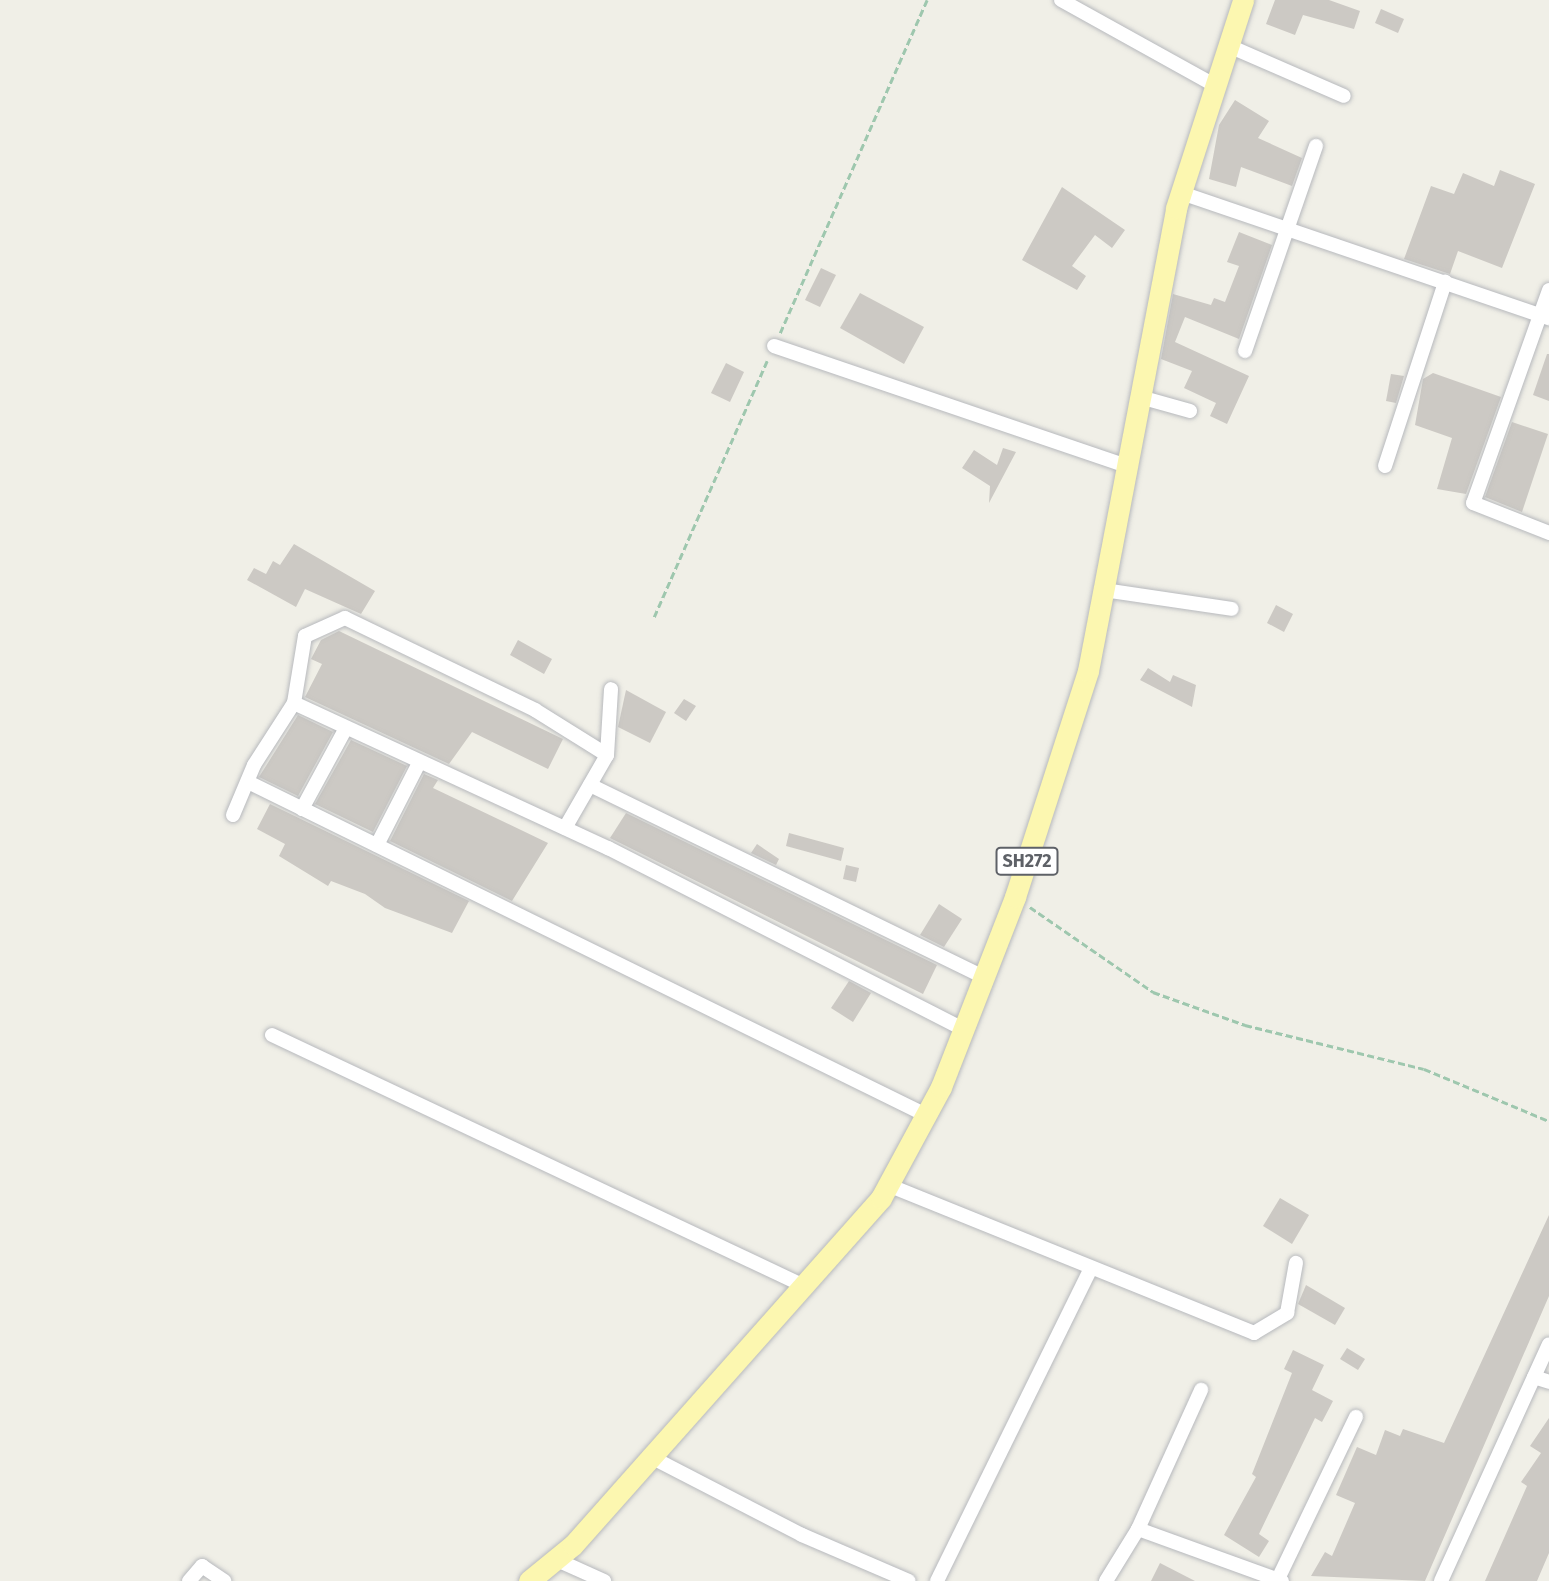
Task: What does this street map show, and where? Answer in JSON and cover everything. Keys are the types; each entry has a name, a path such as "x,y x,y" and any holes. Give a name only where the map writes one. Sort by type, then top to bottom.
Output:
{"main road":[{"name":"SH272","path":"529,1581 555,1559 802,1285 888,1185 926,1115 964,1029 1015,897 1088,671 1181,193 1243,0"}],"street":[{"path":"1061,0 1216,86"},
{"path":"1229,46 1344,96"},
{"path":"1245,351 1316,146"},
{"path":"1181,193 1544,316"},
{"path":"1385,466 1445,282"},
{"path":"1549,290 1544,316 1473,503 1549,533"},
{"path":"774,346 1127,466"},
{"path":"1140,397 1190,411"},
{"path":"1104,590 1232,609"},
{"path":"233,815 248,782 294,703 305,636 345,618 535,710 607,755"},
{"path":"565,828 607,755 611,689"},
{"path":"294,703 419,763 565,828 964,1029"},
{"path":"302,809 346,728"},
{"path":"377,845 419,763"},
{"path":"248,782 926,1115"},
{"path":"590,785 984,977"},
{"path":"272,1034 802,1285"},
{"path":"888,1185 1254,1334 1287,1313 1296,1263"},
{"path":"937,1581 1091,1268"},
{"path":"1441,1581 1549,1344"},
{"path":"1534,1377 1549,1382"},
{"path":"1106,1581 1138,1529 1201,1390"},
{"path":"1138,1529 1280,1580 1356,1418"},
{"path":"649,1455 802,1535 909,1581"},
{"path":"555,1559 604,1581"},
{"path":"189,1581 202,1566 224,1581"}],"path":[{"path":"654,617 928,0"},
{"path":"1015,897 1153,992 1245,1026 1437,1073 1549,1121"}],"building":[{"path":"1275,0 1329,0 1360,11 1354,29 1303,15 1295,35 1266,24"},
{"path":"1381,9 1404,19 1398,33 1375,23"},
{"path":"1235,100 1269,121 1258,138 1302,158 1292,186 1241,167 1236,187 1209,179 1219,125"},
{"path":"1500,170 1535,184 1502,268 1458,251 1450,274 1404,259 1431,186 1454,194 1463,173 1494,186"},
{"path":"1062,187 1125,230 1112,248 1095,235 1072,266 1086,276 1077,290 1022,260"},
{"path":"1239,232 1272,245 1239,339 1185,317 1175,342 1249,376 1227,424 1210,416 1216,403 1184,388 1192,371 1161,359 1173,294 1211,305 1214,298 1225,302 1239,266 1227,262"},
{"path":"821,268 836,275 820,307 805,300"},
{"path":"860,293 924,327 904,364 840,328"},
{"path":"1549,354 1549,401 1533,395"},
{"path":"726,363 744,372 730,402 711,393"},
{"path":"1433,373 1501,397 1466,494 1437,489 1452,438 1415,425 1423,379"},
{"path":"1391,374 1404,376 1396,403 1386,401"},
{"path":"1512,422 1548,434 1522,512 1485,497"},
{"path":"1003,448 1016,452 989,503 990,486 962,468 974,450 997,465"},
{"path":"294,544 375,591 361,614 305,589 296,607 247,580 254,568 266,574 273,561 280,565"},
{"path":"1276,605 1293,614 1284,632 1267,623"},
{"path":"339,631 563,739 548,769 472,732 449,764 305,697 322,664 311,659 321,640"},
{"path":"518,640 552,659 544,674 510,655"},
{"path":"1148,668 1170,682 1173,675 1196,685 1192,707 1140,680"},
{"path":"626,690 666,712 650,743 618,727"},
{"path":"684,699 696,706 686,721 674,713"},
{"path":"298,715 333,732 298,796 259,777"},
{"path":"351,740 407,766 373,832 315,804"},
{"path":"424,774 438,780 433,788 548,843 512,901 390,841"},
{"path":"270,804 469,901 452,933 385,908 365,894 331,881 328,886 279,856 285,844 257,829"},
{"path":"626,813 937,965 923,994 610,838"},
{"path":"789,833 844,848 841,861 786,846"},
{"path":"757,844 779,859 776,865 751,853"},
{"path":"846,865 859,868 856,882 843,879"},
{"path":"939,904 962,919 944,947 920,935"},
{"path":"849,981 871,993 853,1022 831,1008"},
{"path":"1280,1198 1309,1215 1292,1244 1263,1226"},
{"path":"1549,1215 1549,1296 1425,1581 1311,1576 1325,1552 1332,1556 1355,1503 1336,1495 1357,1447 1376,1455 1385,1430 1400,1436 1403,1429 1444,1443"},
{"path":"1306,1285 1345,1308 1335,1325 1298,1304"},
{"path":"1347,1348 1365,1359 1358,1370 1340,1359"},
{"path":"1293,1350 1324,1365 1312,1390 1333,1401 1322,1422 1315,1418 1259,1534 1269,1541 1259,1557 1224,1535 1256,1477 1252,1474 1292,1373 1284,1369"},
{"path":"1549,1418 1549,1553 1537,1581 1485,1581 1527,1486 1521,1482 1541,1453 1530,1446"},
{"path":"1160,1563 1195,1581 1151,1581"}]}
